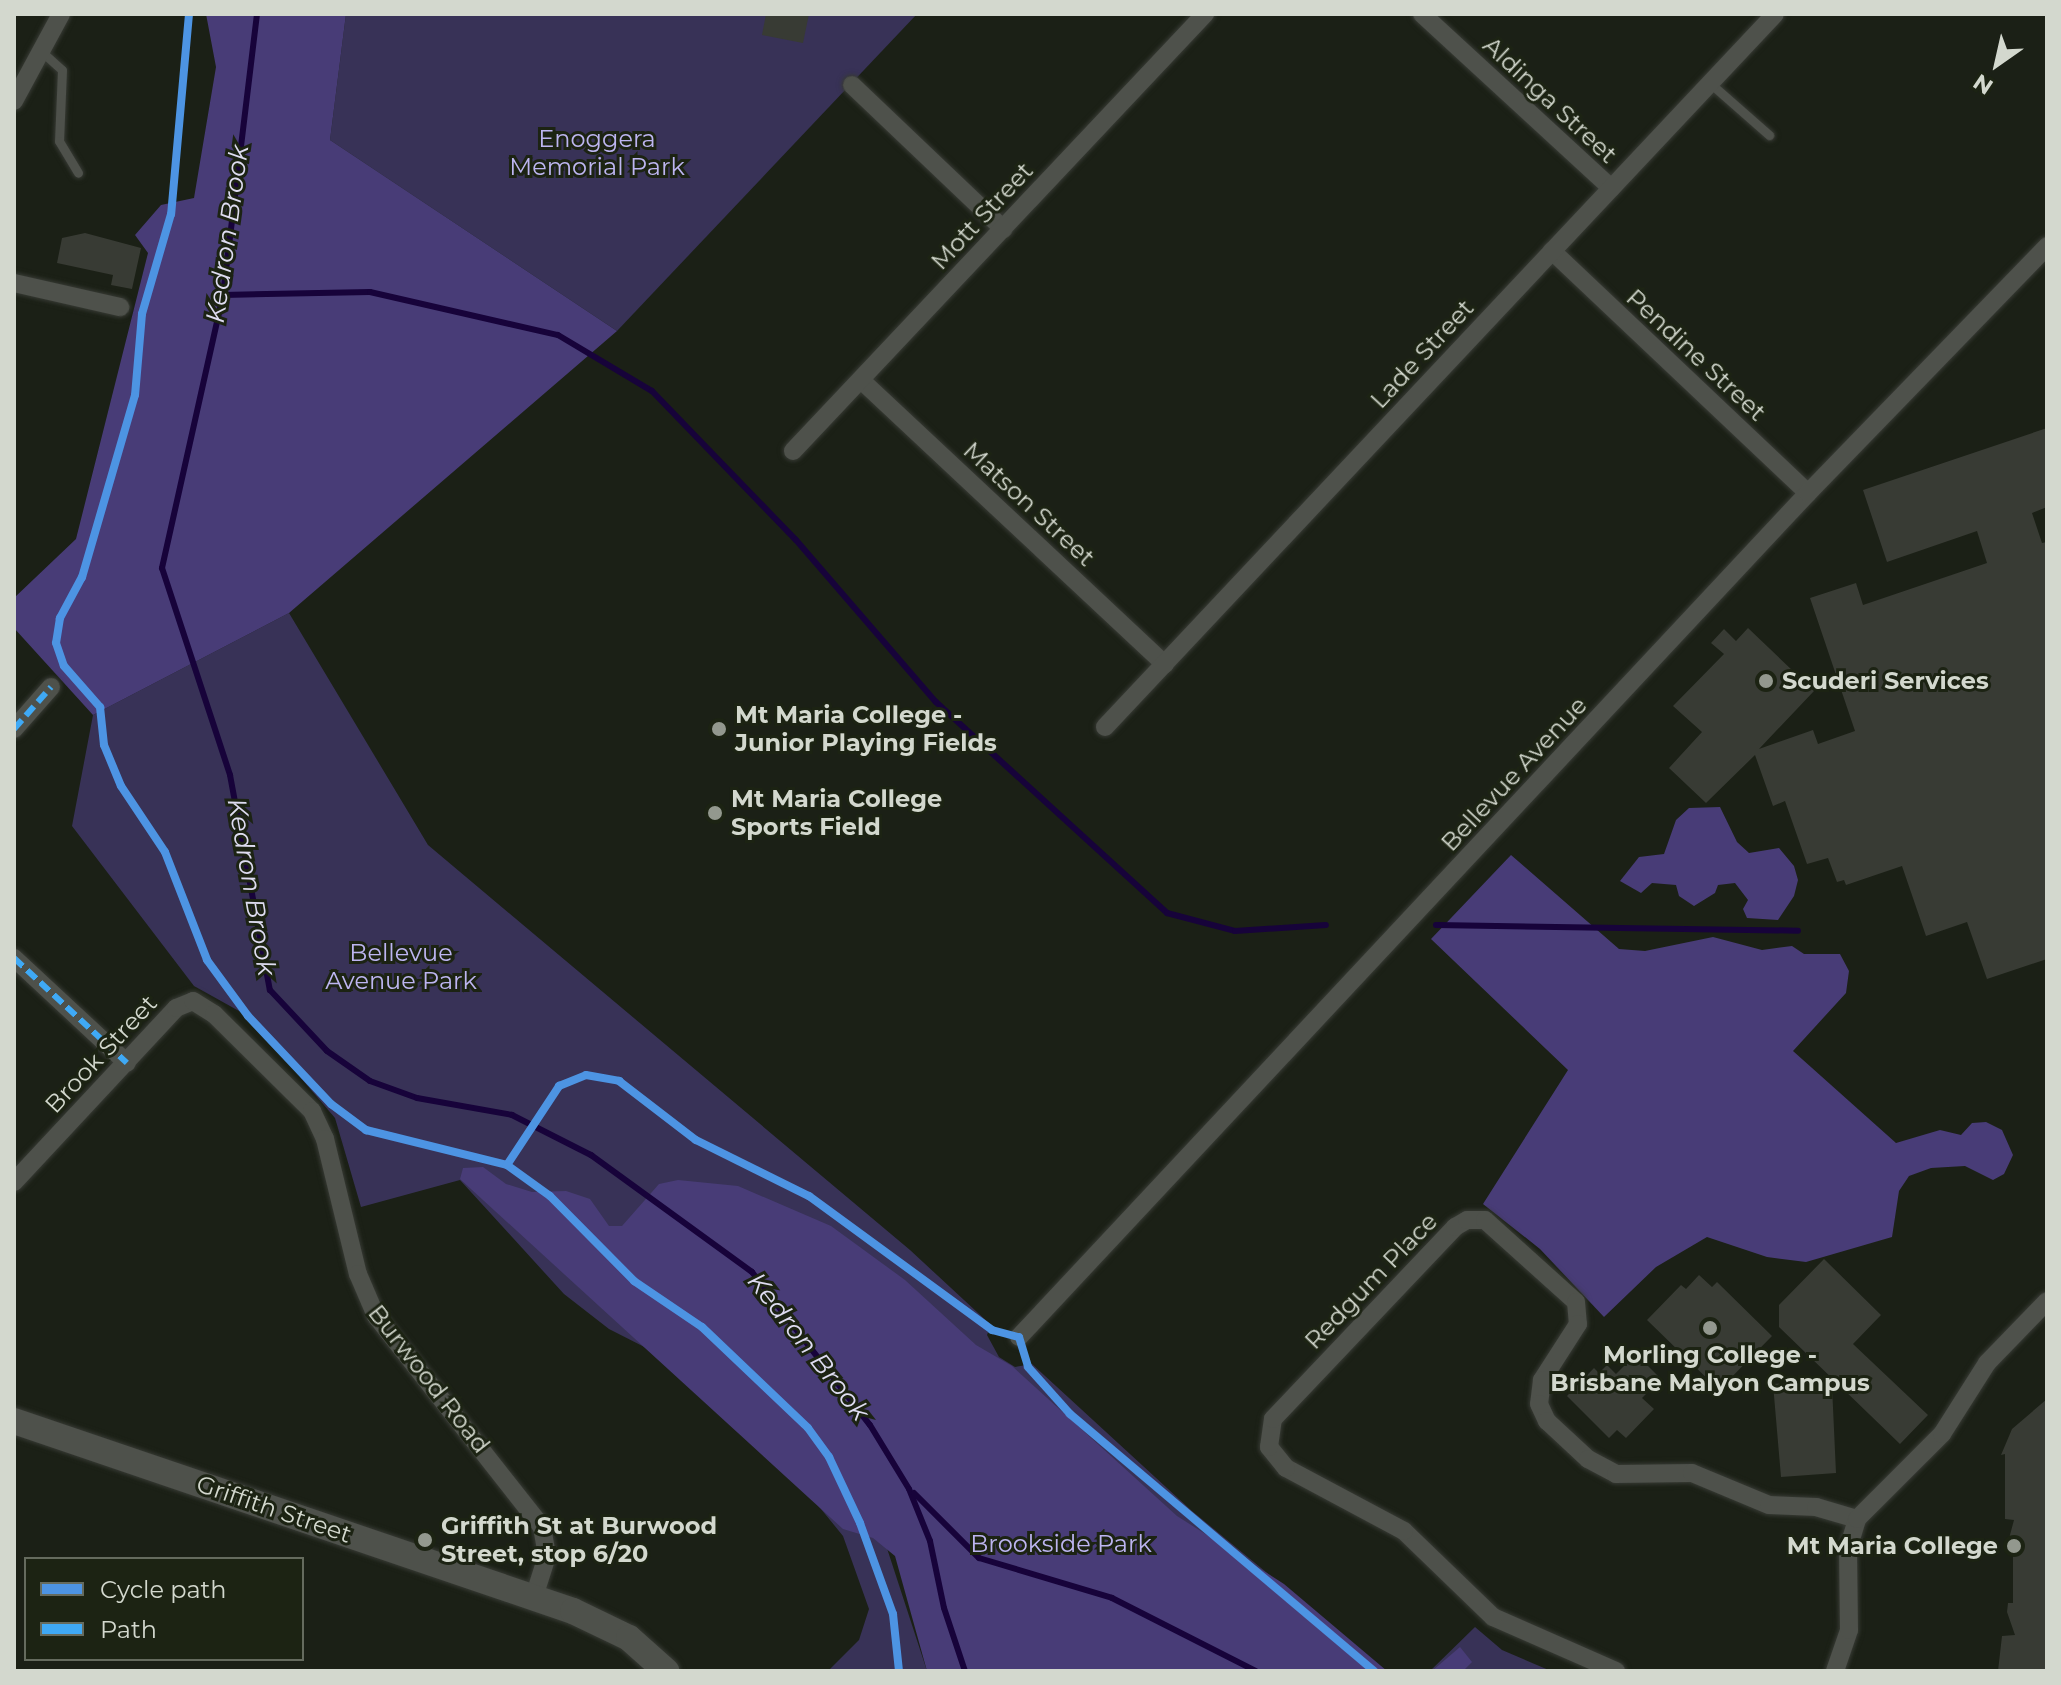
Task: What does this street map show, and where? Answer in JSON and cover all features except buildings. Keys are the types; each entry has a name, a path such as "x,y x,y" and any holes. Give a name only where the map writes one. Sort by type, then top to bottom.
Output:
{"street":[{"path":"14,101 61,14"},
{"name":"Mott Street","path":"793,451 1205,14"},
{"name":"Aldinga Street","path":"1422,14 1611,188"},
{"name":"Lade Street","path":"1105,727 1775,14"},
{"path":"852,85 1003,229"},
{"name":"Bellevue Avenue","path":"1019,1337 1808,493 2047,246"},
{"name":"Pendine Street","path":"1552,251 1808,493"},
{"path":"14,283 120,307"},
{"name":"Matson Street","path":"861,380 1165,664"},
{"path":"14,729 51,687"},
{"path":"14,958 127,1063"},
{"name":"Brook Street","path":"14,1182 176,1008 193,1001"},
{"name":"Burwood Road","path":"193,1001 248,1045 319,1122 358,1274 376,1316 542,1527 547,1556 534,1597"},
{"name":"Redgum Place","path":"1616,1671 1493,1617 1404,1531 1286,1468 1269,1447 1273,1419 1455,1227 1467,1220 1485,1220 1576,1302 1578,1324 1542,1380 1539,1404 1547,1421 1588,1459 1616,1474 1692,1473 1769,1505 1816,1507 1857,1519"},
{"path":"1835,1671 1849,1630 1848,1549 1857,1519 1942,1434 1987,1363 2047,1301"},
{"name":"Griffith Street","path":"14,1421 534,1597"},
{"path":"534,1597 614,1630 666,1671"}],"lane":[{"path":"41,51 62,70 59,141 78,173"},
{"path":"1710,83 1769,135"}],"green space":[{"path":"206,14 346,14 330,140 617,331 289,613 93,715 14,628 14,598 76,539 148,253 135,235 161,205 194,198 216,67"},
{"name":"Enoggera Memorial Park","path":"346,14 917,14 617,331 330,140"},
{"path":"289,613 428,845 910,1250 991,1325 987,1335 999,1357 1015,1367 1032,1364 1192,1511 1386,1671 882,1533 927,1671 828,1671 859,1640 869,1609 843,1536 721,1386 609,1329 564,1294 460,1180 361,1207 335,1118 248,1016 194,986 72,826 93,715"},
{"path":"1720,807 1737,842 1749,853 1779,848 1794,866 1798,880 1794,896 1778,920 1747,918 1743,909 1748,900 1735,883 1718,885 1715,893 1694,906 1679,896 1676,885 1652,883 1641,893 1620,881 1639,857 1664,854 1676,820 1689,808"},
{"path":"1511,855 1619,949 1645,951 1713,937 1762,950 1792,946 1804,954 1840,954 1849,971 1846,993 1793,1051 1896,1143 1940,1130 1961,1135 1972,1123 1986,1122 2002,1130 2013,1155 2004,1174 1993,1180 1965,1166 1931,1168 1909,1176 1899,1191 1892,1237 1806,1262 1767,1257 1707,1237 1656,1267 1604,1317 1540,1249 1483,1204 1568,1070 1431,939"},
{"name":"Brookside Park","path":"483,1167 506,1184 532,1192 566,1191 590,1199 609,1226 622,1226 659,1184 678,1180 738,1186 831,1226 905,1280 976,1345 1012,1366 1177,1516 1284,1584 1387,1671 927,1671 895,1556 873,1538 843,1529 460,1179 463,1168"},
{"path":"1475,1627 1502,1650 1551,1671 1430,1671"},
{"path":"1460,1647 1472,1662 1463,1671 1432,1671"}],"waterway":[{"name":"Kedron Brook","path":"257,14 223,295 162,568 230,775 270,990 327,1051 370,1081 417,1098 512,1115 591,1155 752,1272 870,1425 909,1489 930,1541 944,1608 965,1671"},
{"path":"223,295 370,292 558,335 652,391 796,540 936,702 1167,913 1235,931 1326,925"},
{"path":"1436,925 1798,931"},
{"path":"914,1493 979,1558 1112,1598 1256,1671"}],"marked path":[{"path":"14,729 51,687"},
{"path":"14,958 127,1063"}],"cycle path":[{"path":"189,14 171,214 142,314 135,395 82,577 60,618 56,643 64,666 100,707 104,745 121,786 165,852 207,960 248,1016 331,1104 366,1130 507,1165 550,1196 634,1281 702,1327 808,1428 829,1457 860,1523 893,1614 899,1671"},
{"path":"507,1165 559,1086 586,1075 619,1081 696,1140 809,1196 992,1330 1019,1337 1028,1367 1070,1414 1374,1671"}],"place":[{"name":"Scuderi Services","path":"1766,681"},
{"name":"Mt Maria College - Junior Playing Fields","path":"719,729"},
{"name":"Mt Maria College Sports Field","path":"715,813"},
{"name":"Morling College - Brisbane Malyon Campus","path":"1710,1328"},
{"name":"Griffith St at Burwood Street, stop 6/20","path":"425,1540"},
{"name":"Mt Maria College","path":"2014,1546"}],"park label":[{"name":"Bellevue Avenue Park","path":"401,967"}]}
